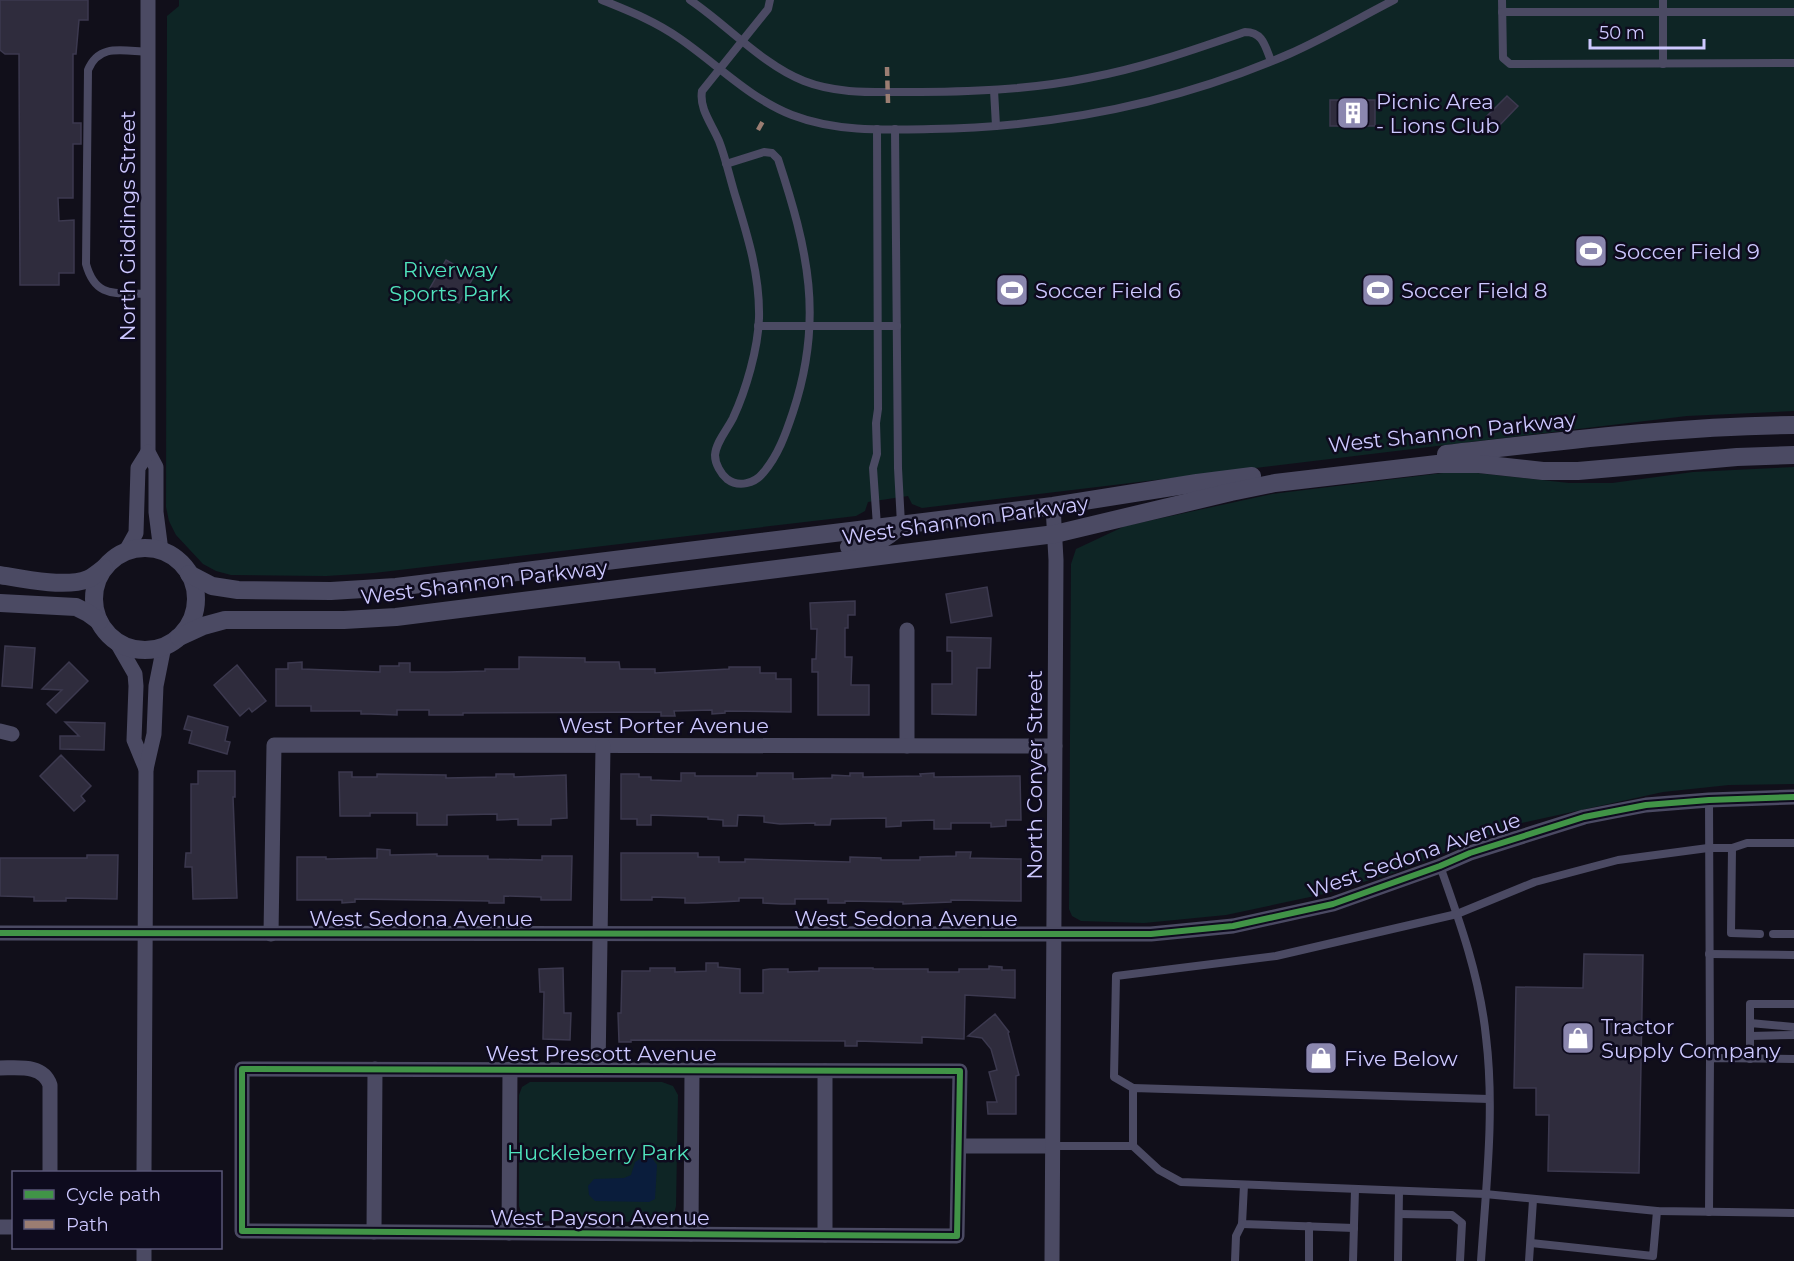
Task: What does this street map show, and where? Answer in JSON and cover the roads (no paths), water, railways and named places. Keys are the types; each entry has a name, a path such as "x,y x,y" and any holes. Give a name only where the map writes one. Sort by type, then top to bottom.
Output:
{"street":[{"name":"North Giddings Street","path":"148,0 148,452 156,467 156,512 161,551"},
{"name":"West Shannon Parkway","path":"189,574 212,585 238,590 365,590 1053,506 1197,483 1480,450 1661,432 1750,425 1794,425"},
{"name":"North Giddings Street","path":"126,551 136,533 138,468 148,452"},
{"name":"West Shannon Parkway","path":"171,642 203,626 225,620 344,620 396,617 1055,534 1275,483 1437,464 1479,464 1543,471 1578,471 1694,460 1794,455"},
{"name":"North Conyer Street","path":"1052,1261 1055,746 1053,506"},
{"path":"736,573 757,559 869,545 889,537 901,524"},
{"path":"0,575 50,582 73,582 88,579 126,551 149,548 172,556 182,564 195,590 195,608 189,624 171,642 156,686 154,734 146,769 144,1171"},
{"path":"104,568 97,581 94,608 106,632 116,641 131,648 147,650 171,642"},
{"path":"0,603 76,607 99,621"},
{"path":"907,630 907,746"},
{"path":"116,641 135,674 134,740 146,769"},
{"name":"West Porter Avenue","path":"271,934 274,745 1055,746"},
{"path":"598,1070 603,746"},
{"name":"West Sedona Avenue","path":"0,933 1151,934 1233,926 1332,904 1470,853 1584,818 1646,806 1709,800 1794,797"},
{"path":"0,1068 36,1070 48,1079 50,1085 50,1171"},
{"name":"West Prescott Avenue","path":"242,1231 242,1070 960,1071 959,1146"},
{"path":"374,1232 375,1070"},
{"path":"509,1233 510,1070"},
{"path":"691,1234 692,1070"},
{"path":"825,1071 825,1235"},
{"path":"959,1146 1052,1146"},
{"name":"West Payson Avenue","path":"242,1231 957,1236 959,1146"}],"lane":[{"path":"602,0 657,23 744,88 790,114 836,127 877,129 996,126 1055,120 1138,105 1200,88 1271,61 1346,27 1394,0"},
{"path":"690,0 786,73 820,87 842,91 994,90 1041,86 1159,61 1245,32 1254,32 1261,37 1271,61"},
{"path":"726,164 764,152 772,153 778,159 804,246 809,280 810,326 804,373 786,430 766,470 757,481 744,484 729,480 719,470 715,455 719,442 733,418 750,368 758,326 757,287 750,243 719,141 701,100 702,91 768,9 770,0"},
{"path":"1502,0 1503,58 1510,64 1794,63"},
{"path":"1663,0 1663,64"},
{"path":"1502,12 1794,12"},
{"path":"147,52 109,50 98,54 91,61 88,70 86,229 86,264 93,282 107,292 147,294"},
{"path":"994,90 996,126"},
{"path":"877,129 879,409 876,423 877,454 873,468 877,526"},
{"path":"895,129 901,524"},
{"path":"758,326 897,326"},
{"path":"1709,800 1709,1212"},
{"path":"1489,1099 1133,1088 1114,1077 1116,976 1276,956 1457,914 1535,882 1618,860 1732,848 1747,843 1794,843"},
{"path":"1732,848 1731,933 1760,934"},
{"path":"1440,866 1472,957 1486,1038 1489,1099 1481,1261"},
{"path":"1773,934 1794,934"},
{"path":"1709,954 1794,955"},
{"path":"1750,1059 1750,1004 1794,1004"},
{"path":"1750,1023 1794,1027"},
{"path":"1750,1036 1794,1035"},
{"path":"1710,1058 1794,1059"},
{"path":"1133,1088 1133,1146"},
{"path":"1052,1146 1133,1146 1159,1170 1181,1182 1485,1194 1657,1211 1794,1213"},
{"path":"1235,1261 1236,1236 1242,1224 1244,1185"},
{"path":"1353,1261 1354,1189"},
{"path":"1398,1261 1399,1191"},
{"path":"1529,1261 1533,1200"},
{"path":"1531,1243 1656,1258 1657,1211"},
{"path":"1399,1214 1452,1215 1462,1223 1460,1261"},
{"path":"1242,1224 1353,1228"},
{"path":"1309,1226 1309,1261"}],"water":[{"path":"643,1157 652,1158 657,1165 655,1199 649,1202 595,1201 589,1195 588,1186 594,1179 624,1178 631,1175 635,1162"}],"place":[{"name":"Picnic Area - Lions Club","path":"1353,113"},
{"name":"Soccer Field 9","path":"1591,251"},
{"name":"Soccer Field 6","path":"1012,290"},
{"name":"Soccer Field 8","path":"1378,290"},
{"name":"Tractor Supply Company","path":"1578,1038"},
{"name":"Five Below","path":"1321,1058"}],"park label":[{"name":"Riverway Sports Park","path":"450,281"},
{"name":"Huckleberry Park","path":"598,1152"}]}
